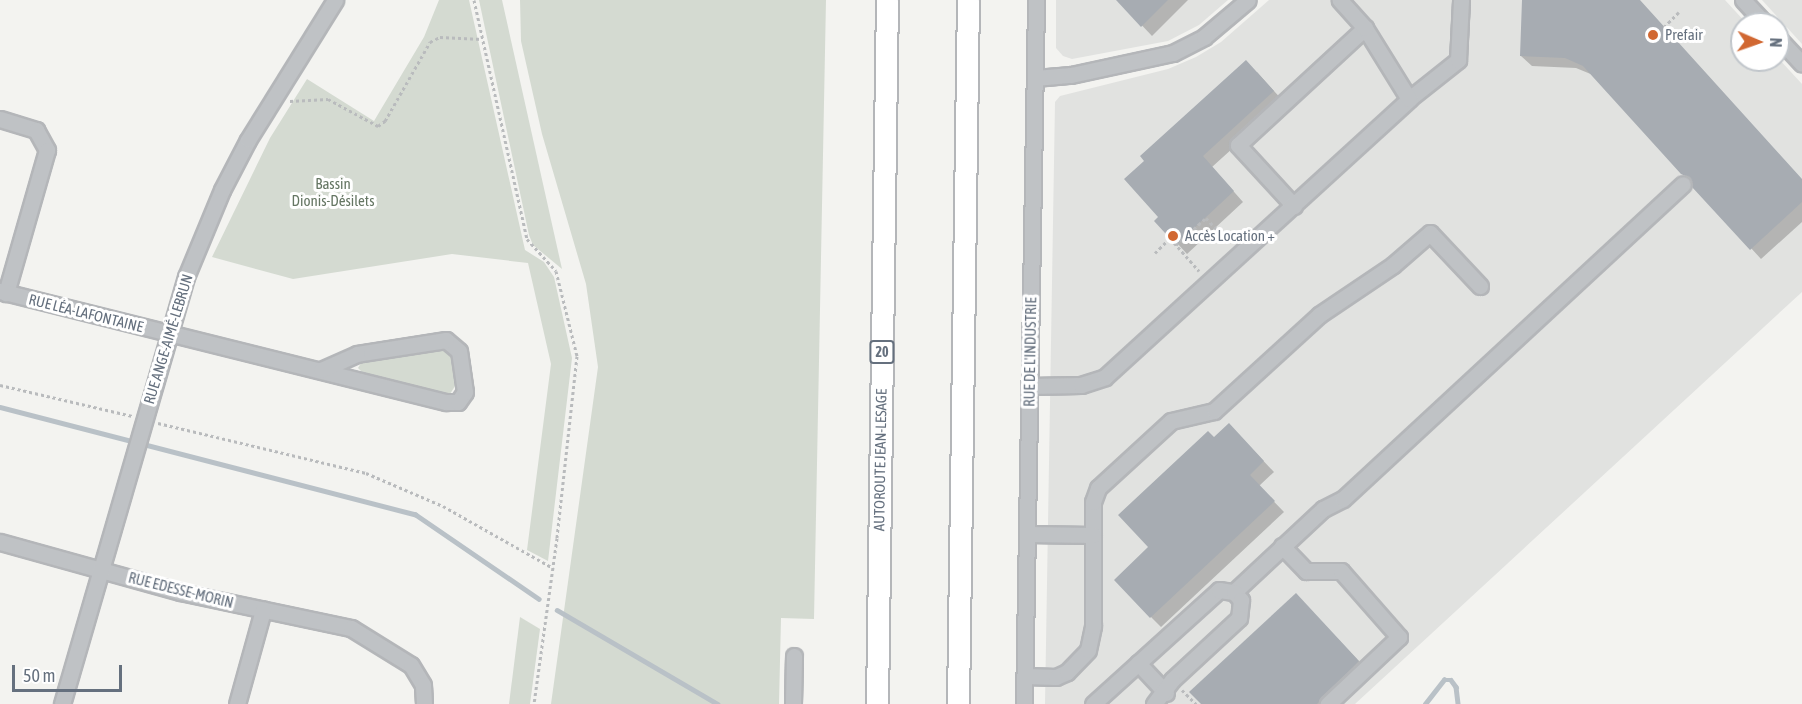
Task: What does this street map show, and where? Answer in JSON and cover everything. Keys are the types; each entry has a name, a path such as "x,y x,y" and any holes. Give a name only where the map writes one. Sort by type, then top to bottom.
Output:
{"highway":[{"name":"AUTOROUTE JEAN-LESAGE","path":"877,704 887,0"},
{"path":"958,704 968,0"}],"street":[{"name":"RUE ANGE-AIMÉ-LEBRUN","path":"62,704 167,332 222,189 253,132 335,0"},
{"name":"RUE DE L'INDUSTRIE","path":"1024,704 1036,0"},
{"path":"1035,78 1071,75 1173,53 1204,37 1248,0"},
{"path":"1340,0 1365,28 1409,99"},
{"path":"1029,386 1081,385 1105,377 1237,252 1294,206 1409,99 1458,60 1461,0"},
{"path":"1743,0 1754,12"},
{"path":"1294,206 1238,145 1365,28"},
{"path":"1790,51 1802,64"},
{"name":"RUE LÉA-LAFONTAINE","path":"0,119 36,130 47,150 3,292 452,403 461,400 465,392 459,351 446,340 357,354 321,370"},
{"path":"1234,592 1323,509 1343,499 1683,184"},
{"path":"1025,676 1062,676 1088,650 1093,626 1093,502 1098,488 1171,421 1214,411 1319,315 1393,265 1430,233 1480,286"},
{"path":"1027,534 1093,535"},
{"name":"RUE EDESSE-MORIN","path":"0,542 263,610 362,633 415,669 423,685 424,704"},
{"path":"1282,546 1306,571 1341,572 1399,637 1328,704"},
{"path":"1093,704 1219,590 1234,592 1241,600 1239,618 1172,680 1172,689"},
{"path":"237,704 263,610"},
{"path":"793,704 794,656"},
{"path":"1138,663 1172,689"},
{"path":"1154,704 1172,689"}],"path":[{"path":"474,0 527,239 556,271 577,356 553,568 534,704"},
{"path":"1664,27 1679,12"},
{"path":"290,101 328,99 378,126 430,42 440,37 482,39"},
{"path":"1176,245 1206,218 1237,252"},
{"path":"1155,253 1170,238 1201,274"},
{"path":"0,385 366,473 443,506 553,568"},
{"path":"1172,689 1196,704"}],"shaded area":[{"path":"1056,0 1228,0 1199,25 1168,41 1072,59 1063,56 1056,48"},
{"path":"1269,0 1725,0 1736,12 1730,12 1730,72 1790,71 1802,84 1802,292 1355,704 1045,704 1055,102 1060,96 1168,69 1196,57 1221,42"},
{"path":"1762,0 1802,0 1802,44 1790,31 1790,12 1773,12"}],"green space":[{"name":"Bassin Dionis-Désilets","path":"439,0 469,0 525,250 544,262 554,277 572,358 548,561 527,550 551,364 528,263 452,254 293,279 212,257 270,138 307,79 374,121 424,37"},
{"path":"479,0 502,0 562,269 533,245 529,235"},
{"path":"520,0 826,0 814,619 781,618 779,704 551,704 598,367 586,284 542,134 521,41"},
{"path":"444,349 450,354 457,383 450,394 363,373 358,368 363,360"},
{"path":"520,617 540,629 530,704 509,704"}],"building":[{"path":"1116,0 1168,0 1141,27"},
{"path":"1522,0 1640,0 1802,179 1802,202 1750,250 1692,187 1690,178 1681,174 1583,66 1565,58 1520,56"},
{"path":"1246,60 1274,91 1203,156 1234,191 1176,245 1154,221 1158,217 1124,179 1144,161 1140,156"},
{"path":"1229,423 1264,461 1250,475 1275,501 1150,618 1114,580 1148,547 1118,515 1208,431 1214,437"},
{"path":"1296,593 1359,661 1317,704 1201,704 1189,692"}],"waterway":[{"path":"0,407 415,514 539,599"},
{"path":"557,610 718,704"},
{"path":"1425,704 1444,680 1451,680 1456,687 1458,704"}],"place":[{"name":"Prefair","path":"1653,35"},
{"name":"Accès Location +","path":"1173,236"}]}
